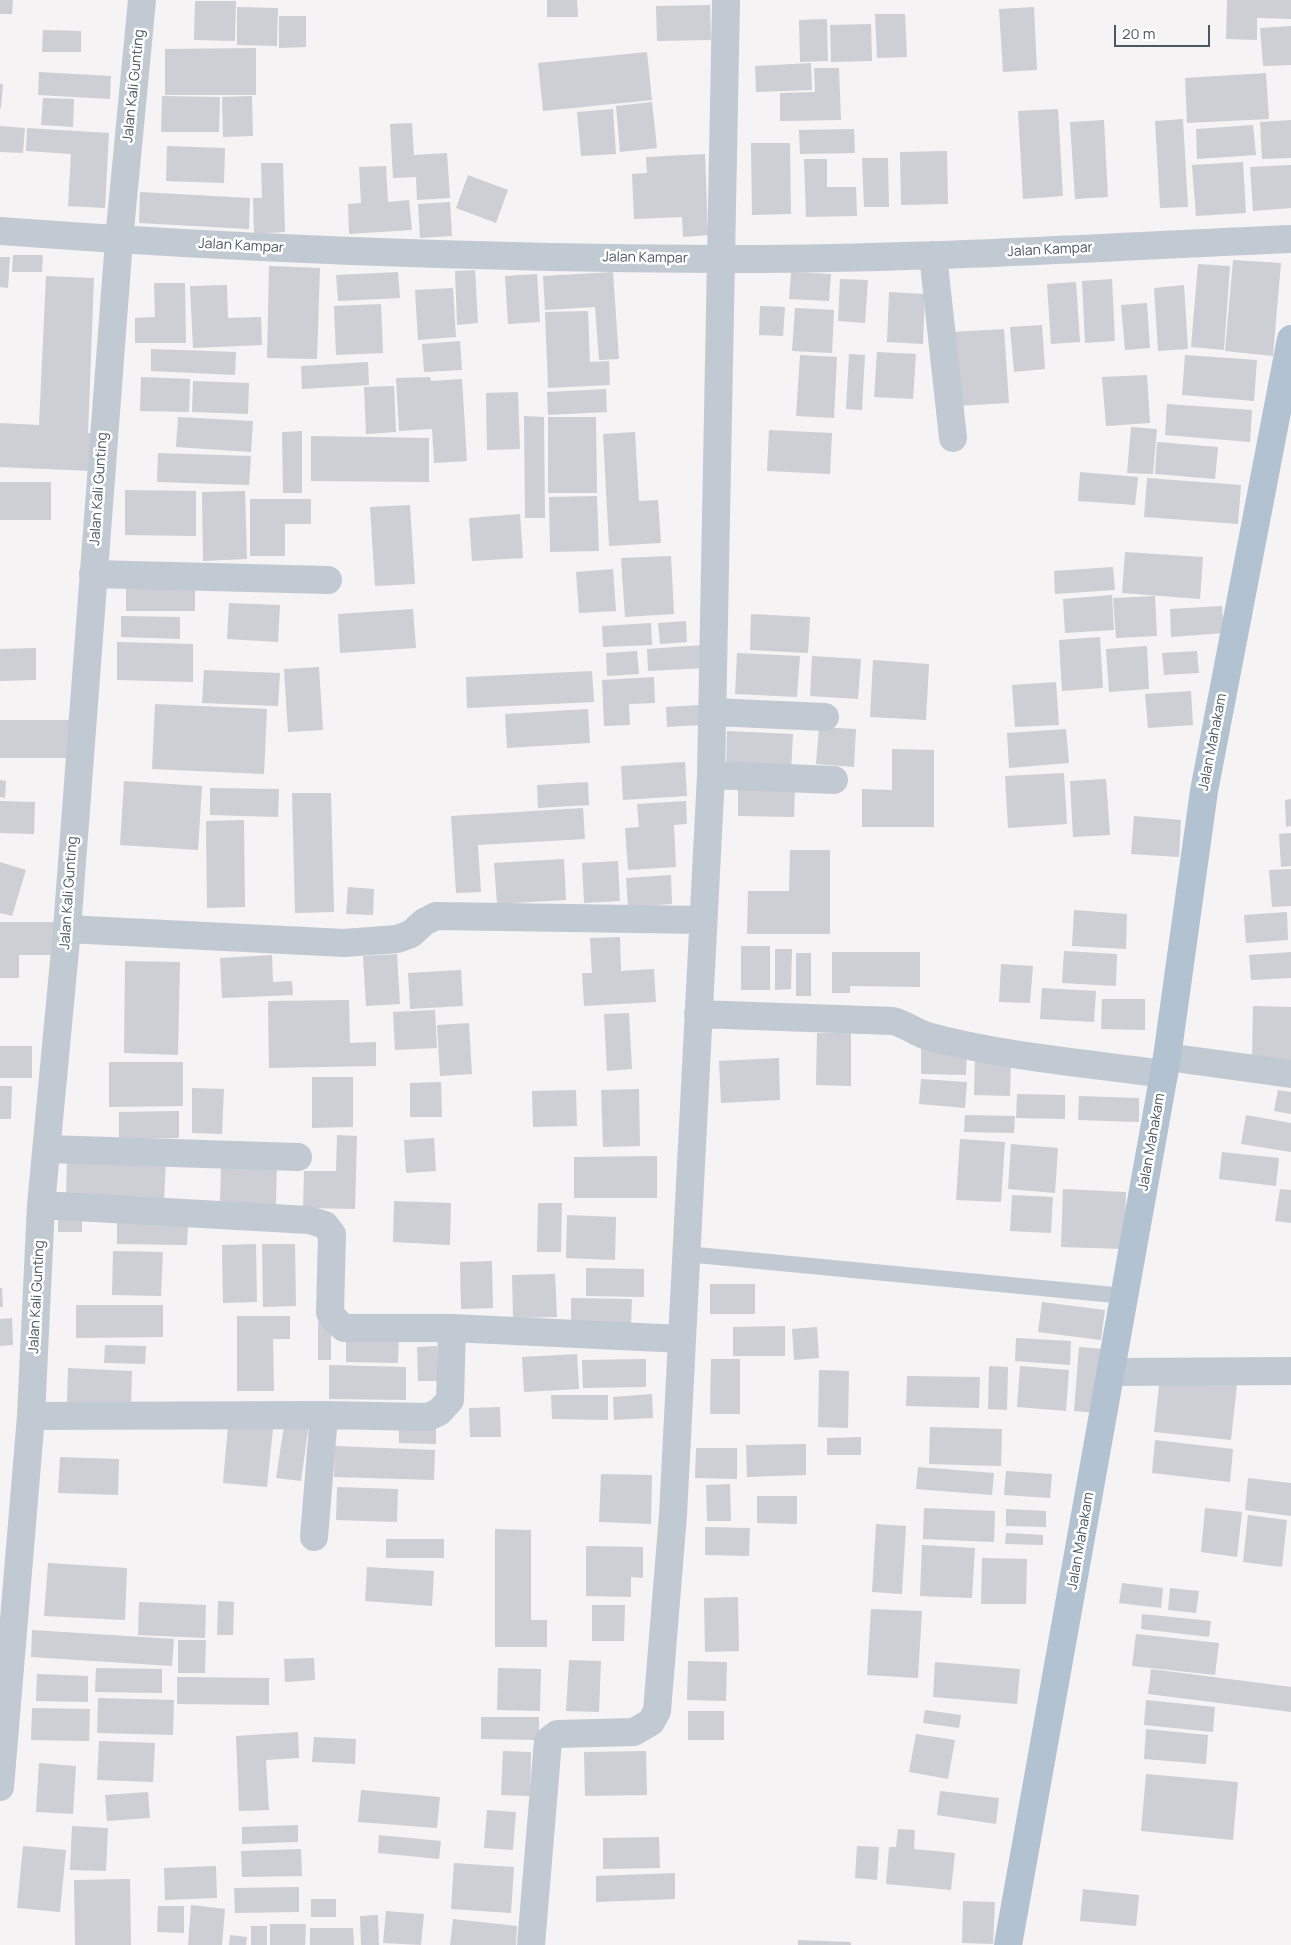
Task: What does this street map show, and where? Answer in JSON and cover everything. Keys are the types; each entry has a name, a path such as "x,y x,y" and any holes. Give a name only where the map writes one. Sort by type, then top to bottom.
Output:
{"main road":[{"name":"Jalan Mahakam","path":"1008,1945 1165,1066 1204,791 1291,339"}],"street":[{"name":"Jalan Kali Gunting","path":"0,1787 10,1546 31,1416 42,1205 67,929 119,240 142,0"},
{"path":"531,1945 548,1741 557,1734 565,1733 634,1732 652,1722 657,1711 673,1515 711,775 726,0"},
{"name":"Jalan Kampar","path":"0,232 119,240 427,254 722,259 933,255 1291,238"},
{"path":"933,255 953,438"},
{"path":"93,574 328,580"},
{"path":"713,712 825,717"},
{"path":"711,775 834,780"},
{"path":"67,929 344,943 397,939 411,934 424,922 436,916 703,920"},
{"path":"698,1014 893,1021 905,1024 925,1035 981,1048 1165,1066 1291,1074"},
{"path":"47,1149 298,1157"},
{"path":"42,1205 309,1220 325,1226 332,1234 330,1313 344,1328 452,1328 682,1339"},
{"path":"31,1416 324,1415 428,1417 439,1412 450,1400 452,1328"},
{"path":"1111,1372 1291,1371"},
{"path":"314,1537 324,1415"}],"lane":[{"path":"686,1254 1125,1296"}],"building":[{"path":"0,0 13,0 12,14 0,14"},
{"path":"547,0 577,0 578,17 547,17"},
{"path":"1227,0 1291,0 1291,19 1257,18 1257,40 1226,39"},
{"path":"195,1 236,1 235,41 194,40"},
{"path":"710,5 711,40 657,41 656,6"},
{"path":"237,7 278,8 277,46 237,45"},
{"path":"1034,7 1037,70 1003,72 999,9"},
{"path":"875,14 905,14 907,57 877,58"},
{"path":"279,16 306,16 306,47 279,48"},
{"path":"827,19 828,61 800,62 799,20"},
{"path":"871,24 872,61 831,62 830,25"},
{"path":"1291,26 1291,65 1263,66 1260,28"},
{"path":"43,30 81,31 81,52 42,52"},
{"path":"256,48 256,95 165,95 165,49"},
{"path":"647,52 652,100 543,111 538,63"},
{"path":"811,63 812,90 756,92 755,66"},
{"path":"814,68 839,68 841,120 780,121 780,93 815,92"},
{"path":"39,72 111,76 110,99 38,95"},
{"path":"1266,73 1269,119 1187,123 1185,78"},
{"path":"0,84 3,84 1,108 0,108"},
{"path":"162,96 220,97 219,132 161,132"},
{"path":"252,96 253,136 223,137 222,97"},
{"path":"43,98 74,99 73,127 41,125"},
{"path":"652,102 657,148 620,152 616,106"},
{"path":"613,109 616,154 581,156 577,112"},
{"path":"1058,109 1063,196 1023,199 1018,111"},
{"path":"1183,119 1188,207 1160,208 1155,121"},
{"path":"1104,120 1108,197 1075,199 1070,122"},
{"path":"1291,120 1291,158 1262,159 1260,122"},
{"path":"412,123 414,155 447,153 450,198 417,200 416,177 393,178 390,124"},
{"path":"1253,125 1256,155 1197,159 1196,129"},
{"path":"0,126 25,128 23,153 0,152"},
{"path":"27,128 109,133 105,208 68,206 71,154 26,151"},
{"path":"854,129 855,153 800,154 799,130"},
{"path":"751,143 790,143 791,214 752,215"},
{"path":"167,146 225,148 224,183 166,181"},
{"path":"947,151 948,204 901,205 900,152"},
{"path":"705,154 708,235 683,237 682,217 634,219 632,174 647,173 646,157"},
{"path":"862,158 888,158 889,207 864,207"},
{"path":"804,159 827,159 827,187 856,187 857,216 806,217"},
{"path":"1243,162 1246,213 1196,216 1192,165"},
{"path":"261,163 283,163 285,232 254,234 253,198 262,198"},
{"path":"1291,165 1291,208 1253,211 1250,167"},
{"path":"386,166 388,202 409,200 412,230 349,234 348,204 361,203 359,167"},
{"path":"468,175 508,190 496,223 456,208"},
{"path":"140,192 250,198 249,229 139,223"},
{"path":"450,202 452,236 420,238 418,204"},
{"path":"13,255 43,255 42,272 12,272"},
{"path":"0,257 10,257 8,288 0,287"},
{"path":"1233,260 1281,263 1273,356 1225,351"},
{"path":"1198,264 1230,266 1224,350 1191,347"},
{"path":"269,266 320,268 317,359 267,358"},
{"path":"475,270 478,323 457,325 455,271"},
{"path":"398,272 400,298 338,301 336,275"},
{"path":"613,272 619,359 599,360 595,307 545,310 543,276"},
{"path":"791,272 831,274 829,301 789,299"},
{"path":"537,274 540,322 508,324 505,276"},
{"path":"46,276 94,278 88,433 93,433 91,471 0,467 0,423 39,425"},
{"path":"840,279 868,280 865,323 838,321"},
{"path":"1112,279 1115,341 1085,343 1082,281"},
{"path":"1076,282 1080,342 1051,344 1047,284"},
{"path":"154,283 185,283 186,343 135,343 135,318 155,317"},
{"path":"227,285 228,318 261,317 262,345 193,348 190,286"},
{"path":"1184,285 1188,349 1158,351 1154,288"},
{"path":"453,288 456,337 418,340 415,290"},
{"path":"889,292 925,294 923,344 887,342"},
{"path":"1147,303 1150,348 1125,350 1121,305"},
{"path":"381,304 383,353 336,355 334,306"},
{"path":"760,306 785,307 783,336 759,335"},
{"path":"795,308 834,310 832,353 792,351"},
{"path":"588,311 590,362 609,361 610,385 548,388 545,312"},
{"path":"1042,325 1045,369 1014,372 1010,327"},
{"path":"1004,329 1009,403 956,406 952,332"},
{"path":"460,341 462,370 424,372 422,344"},
{"path":"151,349 236,352 235,375 151,371"},
{"path":"877,352 916,354 913,399 874,397"},
{"path":"849,354 865,355 862,410 846,409"},
{"path":"800,355 837,357 834,418 796,416"},
{"path":"1185,355 1257,360 1254,401 1182,395"},
{"path":"368,362 369,385 302,389 301,366"},
{"path":"1147,375 1150,423 1106,426 1102,377"},
{"path":"141,377 190,379 189,412 140,411"},
{"path":"430,377 431,381 462,379 467,461 434,463 432,429 399,431 396,378"},
{"path":"193,381 249,383 248,414 192,412"},
{"path":"394,386 396,432 366,434 364,387"},
{"path":"606,389 607,412 548,415 547,392"},
{"path":"518,392 520,449 487,450 486,393"},
{"path":"1167,404 1252,410 1250,442 1165,435"},
{"path":"524,416 544,417 545,518 525,518"},
{"path":"178,417 253,421 251,452 176,447"},
{"path":"548,417 596,417 597,493 548,493"},
{"path":"1131,427 1157,429 1153,474 1127,473"},
{"path":"769,430 832,433 830,474 767,471"},
{"path":"302,431 302,493 283,493 282,432"},
{"path":"635,432 639,501 658,500 661,543 609,546 603,434"},
{"path":"311,436 429,438 429,482 311,481"},
{"path":"1157,442 1218,447 1215,479 1155,474"},
{"path":"158,453 251,456 249,485 157,482"},
{"path":"1080,472 1138,477 1135,505 1078,501"},
{"path":"1147,478 1241,485 1238,524 1144,517"},
{"path":"0,482 51,482 51,520 0,520"},
{"path":"125,490 196,491 196,536 125,535"},
{"path":"245,491 247,559 203,561 202,492"},
{"path":"597,496 599,551 550,552 549,497"},
{"path":"250,499 311,499 311,524 285,524 285,556 250,556"},
{"path":"410,505 415,584 375,586 370,507"},
{"path":"520,514 523,558 472,561 469,518"},
{"path":"1125,552 1203,557 1200,599 1122,593"},
{"path":"671,556 674,614 625,617 621,558"},
{"path":"1113,567 1115,590 1055,594 1054,571"},
{"path":"613,569 616,611 579,613 576,572"},
{"path":"126,588 195,588 195,611 126,611"},
{"path":"1112,595 1114,630 1065,633 1063,599"},
{"path":"1155,596 1157,636 1116,638 1113,598"},
{"path":"229,603 280,605 278,642 227,639"},
{"path":"1222,606 1224,633 1171,637 1170,609"},
{"path":"413,609 416,648 340,653 338,614"},
{"path":"751,614 810,617 808,653 750,650"},
{"path":"121,616 180,617 180,639 121,637"},
{"path":"686,621 687,642 660,644 658,623"},
{"path":"651,623 652,645 603,647 602,626"},
{"path":"1100,637 1103,688 1062,691 1059,640"},
{"path":"117,642 193,644 193,682 117,680"},
{"path":"704,645 705,668 648,671 647,649"},
{"path":"1147,646 1149,689 1109,692 1106,649"},
{"path":"36,648 36,680 0,681 0,649"},
{"path":"637,651 639,674 607,676 606,653"},
{"path":"1197,651 1199,673 1164,675 1162,653"},
{"path":"737,653 800,656 797,697 735,694"},
{"path":"812,656 861,659 858,699 810,696"},
{"path":"873,660 929,664 926,720 870,717"},
{"path":"319,667 323,730 288,732 284,669"},
{"path":"204,670 280,673 278,706 202,703"},
{"path":"592,671 594,702 467,708 466,677"},
{"path":"654,677 655,703 629,704 630,725 604,726 602,680"},
{"path":"1056,682 1059,725 1015,727 1012,685"},
{"path":"1191,691 1193,725 1148,728 1145,694"},
{"path":"155,704 267,709 264,774 152,769"},
{"path":"699,705 700,725 667,727 666,707"},
{"path":"588,709 590,743 507,748 505,714"},
{"path":"0,720 71,720 71,758 0,758"},
{"path":"819,727 856,729 854,767 816,764"},
{"path":"1066,729 1069,763 1009,768 1007,733"},
{"path":"727,731 793,734 791,772 726,768"},
{"path":"892,749 934,750 934,827 862,827 862,789 892,790"},
{"path":"685,762 687,796 623,800 621,766"},
{"path":"1064,773 1067,824 1008,828 1005,776"},
{"path":"1106,779 1110,835 1073,837 1070,781"},
{"path":"0,780 6,781 5,798 0,797"},
{"path":"124,781 202,786 198,850 120,845"},
{"path":"588,782 589,805 538,808 537,785"},
{"path":"210,788 279,789 278,817 210,815"},
{"path":"738,788 795,788 794,817 738,816"},
{"path":"292,793 331,793 334,912 295,913"},
{"path":"1291,799 1291,826 1286,827 1285,800"},
{"path":"0,801 35,802 34,834 0,833"},
{"path":"686,801 687,824 674,825 676,867 628,870 625,828 639,827 637,804"},
{"path":"583,808 585,839 478,845 481,892 456,893 451,816"},
{"path":"1134,816 1181,820 1179,857 1131,854"},
{"path":"244,820 245,907 207,908 206,821"},
{"path":"1291,833 1291,866 1281,867 1279,834"},
{"path":"790,850 830,850 830,934 747,934 748,891 789,891"},
{"path":"564,859 566,900 497,904 494,863"},
{"path":"618,861 620,901 584,903 582,863"},
{"path":"0,862 26,870 12,916 0,913"},
{"path":"1291,869 1291,906 1272,907 1269,870"},
{"path":"671,875 672,904 628,907 626,878"},
{"path":"348,887 374,889 373,915 346,914"},
{"path":"1074,910 1127,914 1126,949 1072,946"},
{"path":"1287,912 1288,940 1246,943 1244,915"},
{"path":"0,922 58,922 57,955 19,955 19,978 0,978"},
{"path":"620,937 621,971 654,969 656,1002 584,1006 582,973 592,973 590,938"},
{"path":"741,946 770,946 770,990 741,990"},
{"path":"775,949 792,949 791,989 775,990"},
{"path":"1064,951 1117,954 1116,986 1062,983"},
{"path":"832,952 920,952 920,987 850,986 850,993 832,993"},
{"path":"1291,952 1291,978 1251,980 1249,955"},
{"path":"796,953 811,953 811,996 796,996"},
{"path":"397,954 400,1004 366,1006 363,956"},
{"path":"272,955 273,982 292,981 293,995 222,998 220,958"},
{"path":"125,961 180,962 178,1055 124,1053"},
{"path":"1001,964 1033,966 1030,1003 999,1002"},
{"path":"461,970 463,1006 410,1009 408,973"},
{"path":"1042,988 1096,991 1094,1022 1040,1019"},
{"path":"1102,999 1145,999 1145,1030 1101,1029"},
{"path":"349,1000 350,1043 376,1042 376,1066 269,1068 268,1001"},
{"path":"1253,1006 1291,1007 1291,1061 1252,1060"},
{"path":"435,1010 437,1048 395,1050 393,1012"},
{"path":"629,1013 632,1069 607,1071 604,1014"},
{"path":"469,1023 472,1074 440,1076 437,1025"},
{"path":"817,1033 851,1033 851,1086 816,1085"},
{"path":"0,1046 32,1046 32,1078 0,1078"},
{"path":"921,1046 967,1047 966,1075 921,1074"},
{"path":"975,1057 1011,1059 1010,1096 974,1095"},
{"path":"779,1058 780,1100 721,1103 719,1061"},
{"path":"109,1062 183,1062 183,1106 109,1107"},
{"path":"312,1077 353,1077 353,1127 312,1128"},
{"path":"921,1079 967,1082 965,1108 919,1104"},
{"path":"441,1082 442,1117 410,1117 410,1083"},
{"path":"0,1086 12,1086 11,1119 0,1119"},
{"path":"192,1088 224,1089 222,1134 192,1133"},
{"path":"639,1089 640,1146 603,1147 601,1090"},
{"path":"576,1090 577,1126 533,1127 532,1091"},
{"path":"1278,1090 1291,1092 1291,1114 1274,1111"},
{"path":"1017,1094 1065,1095 1065,1119 1016,1118"},
{"path":"1079,1096 1139,1098 1139,1122 1078,1120"},
{"path":"179,1111 179,1138 119,1139 119,1112"},
{"path":"965,1115 1015,1116 1014,1133 964,1132"},
{"path":"1246,1115 1291,1123 1291,1152 1241,1144"},
{"path":"337,1135 357,1136 355,1209 303,1208 304,1171 336,1171"},
{"path":"434,1138 436,1171 406,1173 404,1140"},
{"path":"960,1139 1005,1142 1001,1202 956,1200"},
{"path":"1011,1144 1058,1148 1055,1193 1008,1189"},
{"path":"1222,1152 1279,1158 1276,1186 1219,1179"},
{"path":"657,1156 657,1198 574,1198 574,1157"},
{"path":"67,1157 166,1160 164,1202 66,1199"},
{"path":"221,1161 277,1162 276,1205 220,1204"},
{"path":"1063,1189 1126,1192 1124,1249 1061,1247"},
{"path":"1280,1189 1291,1190 1291,1223 1275,1221"},
{"path":"1012,1195 1053,1197 1051,1233 1010,1231"},
{"path":"394,1201 451,1203 450,1245 393,1242"},
{"path":"538,1203 562,1203 561,1252 537,1252"},
{"path":"58,1208 82,1208 82,1232 58,1232"},
{"path":"567,1215 616,1217 615,1260 566,1258"},
{"path":"117,1222 188,1223 187,1245 117,1244"},
{"path":"256,1244 257,1302 223,1303 222,1245"},
{"path":"262,1244 295,1244 296,1306 263,1307"},
{"path":"113,1251 163,1252 161,1296 112,1295"},
{"path":"492,1261 493,1308 461,1309 460,1262"},
{"path":"586,1268 644,1269 644,1297 586,1296"},
{"path":"555,1274 557,1317 513,1318 512,1275"},
{"path":"710,1284 755,1284 755,1314 710,1314"},
{"path":"0,1288 2,1288 3,1307 0,1307"},
{"path":"571,1298 632,1299 631,1325 571,1325"},
{"path":"1042,1302 1105,1310 1101,1340 1038,1332"},
{"path":"76,1305 163,1305 163,1337 76,1338"},
{"path":"237,1316 290,1316 290,1339 273,1339 274,1391 237,1391"},
{"path":"12,1318 13,1345 0,1346 0,1319"},
{"path":"331,1321 331,1360 318,1360 318,1322"},
{"path":"785,1326 785,1356 733,1356 733,1327"},
{"path":"817,1327 819,1358 794,1360 792,1329"},
{"path":"346,1335 399,1336 398,1363 346,1362"},
{"path":"1016,1338 1071,1341 1070,1365 1015,1361"},
{"path":"105,1345 146,1346 145,1364 104,1363"},
{"path":"437,1346 438,1381 418,1381 417,1347"},
{"path":"1079,1347 1104,1349 1099,1413 1074,1411"},
{"path":"577,1354 579,1389 524,1392 522,1357"},
{"path":"646,1359 646,1387 583,1388 582,1360"},
{"path":"711,1359 740,1359 740,1414 710,1414"},
{"path":"329,1365 406,1367 406,1400 329,1399"},
{"path":"989,1366 1008,1367 1007,1410 988,1409"},
{"path":"1020,1366 1069,1370 1066,1411 1017,1407"},
{"path":"68,1368 132,1371 131,1406 67,1404"},
{"path":"819,1370 849,1371 848,1428 818,1427"},
{"path":"907,1376 980,1377 979,1408 906,1406"},
{"path":"1160,1377 1237,1385 1231,1440 1154,1432"},
{"path":"652,1394 653,1418 614,1420 613,1397"},
{"path":"551,1395 608,1395 608,1420 552,1419"},
{"path":"500,1407 501,1437 470,1437 469,1408"},
{"path":"285,1419 309,1423 301,1481 276,1478"},
{"path":"399,1423 436,1423 436,1444 399,1443"},
{"path":"228,1425 273,1429 267,1487 223,1483"},
{"path":"930,1427 1002,1429 1001,1466 929,1464"},
{"path":"861,1437 861,1455 827,1455 827,1438"},
{"path":"1155,1440 1233,1449 1230,1482 1152,1473"},
{"path":"806,1444 806,1475 747,1477 746,1445"},
{"path":"335,1446 435,1450 434,1480 334,1477"},
{"path":"696,1448 737,1448 737,1479 695,1478"},
{"path":"60,1457 119,1459 118,1495 58,1493"},
{"path":"918,1467 994,1473 992,1495 916,1489"},
{"path":"1006,1471 1052,1474 1050,1498 1004,1495"},
{"path":"601,1474 652,1475 651,1524 599,1522"},
{"path":"1248,1478 1291,1483 1291,1516 1245,1510"},
{"path":"730,1484 731,1521 707,1521 706,1485"},
{"path":"337,1487 398,1489 397,1522 336,1520"},
{"path":"757,1496 797,1496 797,1524 757,1523"},
{"path":"924,1508 995,1511 994,1542 923,1539"},
{"path":"1205,1508 1242,1512 1237,1557 1201,1552"},
{"path":"1006,1509 1046,1511 1046,1527 1006,1526"},
{"path":"1248,1515 1287,1520 1282,1567 1243,1562"},
{"path":"876,1524 906,1526 902,1594 872,1592"},
{"path":"705,1527 750,1528 749,1556 705,1555"},
{"path":"495,1529 531,1530 531,1620 547,1620 547,1647 495,1647"},
{"path":"1006,1533 1043,1535 1043,1545 1005,1544"},
{"path":"386,1539 444,1539 444,1558 386,1558"},
{"path":"922,1545 975,1548 972,1598 920,1596"},
{"path":"586,1546 643,1547 643,1578 631,1577 631,1597 586,1596"},
{"path":"982,1558 1027,1559 1026,1604 981,1604"},
{"path":"48,1563 127,1568 125,1620 44,1616"},
{"path":"367,1567 434,1571 432,1606 365,1601"},
{"path":"1122,1583 1163,1588 1161,1608 1119,1603"},
{"path":"1170,1588 1199,1591 1196,1613 1168,1610"},
{"path":"738,1597 739,1651 705,1652 704,1598"},
{"path":"218,1601 234,1602 233,1635 217,1635"},
{"path":"139,1602 206,1605 205,1638 138,1635"},
{"path":"592,1605 625,1605 624,1641 592,1641"},
{"path":"871,1609 922,1611 918,1678 867,1675"},
{"path":"1142,1614 1211,1621 1209,1637 1141,1629"},
{"path":"32,1630 174,1639 172,1666 31,1657"},
{"path":"1136,1634 1219,1643 1215,1675 1132,1666"},
{"path":"178,1640 206,1640 205,1673 178,1673"},
{"path":"314,1658 315,1680 285,1682 284,1659"},
{"path":"569,1660 601,1661 599,1712 566,1711"},
{"path":"688,1661 727,1662 726,1701 687,1700"},
{"path":"935,1662 1020,1669 1017,1704 933,1697"},
{"path":"96,1668 162,1669 162,1693 95,1692"},
{"path":"498,1668 541,1669 540,1711 497,1710"},
{"path":"1151,1669 1291,1687 1291,1712 1148,1694"},
{"path":"37,1674 88,1676 88,1702 36,1701"},
{"path":"177,1677 269,1678 269,1705 177,1704"},
{"path":"98,1698 174,1700 173,1735 97,1733"},
{"path":"1146,1700 1215,1707 1213,1732 1144,1725"},
{"path":"32,1708 90,1709 89,1741 31,1740"},
{"path":"925,1710 961,1715 959,1728 923,1723"},
{"path":"688,1711 724,1711 724,1740 688,1740"},
{"path":"481,1717 539,1717 539,1740 481,1739"},
{"path":"1146,1729 1208,1735 1206,1764 1144,1759"},
{"path":"298,1732 299,1758 266,1760 269,1810 239,1811 236,1736"},
{"path":"916,1734 955,1740 948,1779 909,1772"},
{"path":"314,1737 356,1739 355,1764 312,1762"},
{"path":"99,1741 155,1743 153,1782 97,1780"},
{"path":"503,1751 531,1752 530,1796 501,1795"},
{"path":"646,1751 647,1795 585,1796 584,1752"},
{"path":"39,1763 76,1766 73,1814 36,1812"},
{"path":"1146,1774 1238,1782 1233,1840 1141,1831"},
{"path":"361,1790 440,1797 437,1828 358,1822"},
{"path":"940,1791 999,1798 996,1824 937,1815"},
{"path":"148,1792 150,1818 107,1821 105,1795"},
{"path":"487,1810 516,1812 513,1850 484,1848"},
{"path":"298,1825 298,1842 242,1844 242,1827"},
{"path":"72,1826 108,1828 106,1871 70,1870"},
{"path":"898,1829 915,1830 914,1849 955,1853 951,1890 886,1884 889,1847 896,1847"},
{"path":"379,1835 441,1841 439,1859 378,1853"},
{"path":"659,1837 660,1868 603,1869 603,1838"},
{"path":"23,1846 66,1850 60,1912 17,1908"},
{"path":"857,1846 879,1847 877,1880 855,1878"},
{"path":"301,1849 302,1876 242,1877 241,1851"},
{"path":"454,1863 514,1867 511,1913 451,1909"},
{"path":"216,1866 217,1898 165,1900 164,1868"},
{"path":"675,1873 675,1899 596,1902 596,1876"},
{"path":"130,1879 131,1945 75,1945 74,1880"},
{"path":"299,1887 299,1912 235,1913 234,1888"},
{"path":"1083,1889 1139,1895 1136,1926 1080,1921"},
{"path":"311,1899 336,1899 336,1917 311,1917"},
{"path":"963,1901 995,1902 993,1944 962,1943"},
{"path":"191,1905 225,1909 222,1945 188,1945"},
{"path":"158,1906 184,1906 184,1933 157,1932"},
{"path":"386,1911 424,1914 421,1945 383,1943"},
{"path":"378,1915 379,1945 361,1945 360,1916"},
{"path":"453,1919 517,1926 516,1945 450,1945"},
{"path":"270,1924 306,1924 305,1945 270,1945"},
{"path":"251,1926 267,1926 267,1945 251,1945"},
{"path":"310,1928 353,1928 354,1945 310,1945"},
{"path":"230,1935 247,1937 246,1945 229,1945"},
{"path":"798,1940 851,1942 851,1945 798,1945"}]}
